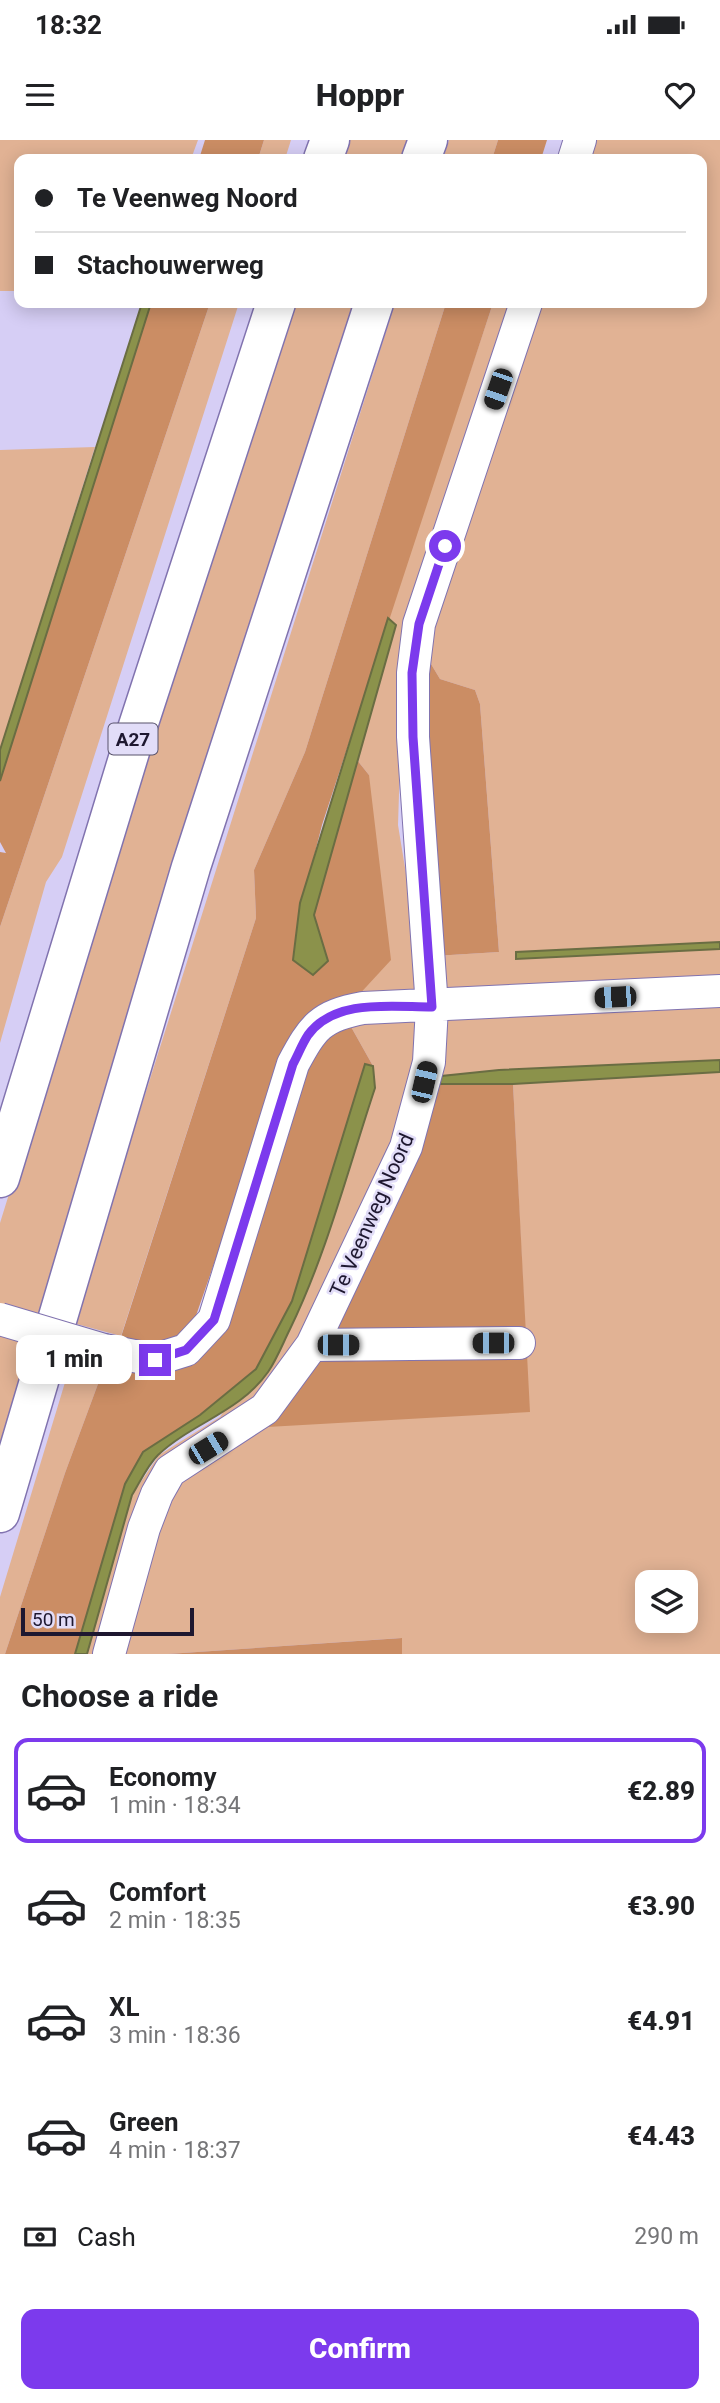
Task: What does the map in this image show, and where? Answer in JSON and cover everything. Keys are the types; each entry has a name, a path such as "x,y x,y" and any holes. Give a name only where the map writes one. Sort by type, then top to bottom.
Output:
{"highway":[{"name":"A27","path":"0,1178 136,732 274,308"},
{"path":"0,1513 191,867 372,308"}],"street":[{"name":"Te Veenweg Noord","path":"109,1654 144,1528 157,1494 170,1471 265,1409 312,1345 406,1147 429,1062 432,1007 413,737 412,673 419,624 524,308"},
{"path":"0,1319 104,1350 155,1360 186,1350 214,1320 293,1064 309,1034 334,1013 363,1008 432,1007 720,991"},
{"path":"312,1345 519,1343"}],"shaded area":[{"path":"0,140 198,140 193,154 14,154 14,291 0,291"},
{"path":"205,140 264,140 260,154 201,154"},
{"path":"264,140 291,140 287,154 260,154"},
{"path":"345,140 409,140 404,154 340,154"},
{"path":"449,140 498,140 494,154 445,154"},
{"path":"498,140 547,140 543,154 494,154"},
{"path":"587,140 720,140 720,942 516,952 517,959 720,949 720,982 450,993 440,987 434,956 499,952 480,704 475,690 440,679 431,664 425,631 529,308 707,308 707,154 582,154"},
{"path":"140,308 149,308 0,781 0,750"},
{"path":"149,308 208,308 0,927 0,852 6,853 0,842 0,781"},
{"path":"208,308 237,308 62,857 46,882 0,1043 0,927"},
{"path":"289,308 354,308 0,1459 0,1223 162,702"},
{"path":"393,308 444,308 305,752 254,870 256,918 121,1336 73,1323"},
{"path":"444,308 491,308 322,825 298,919 298,924 328,961 314,915 357,760 369,775 391,960 355,999 336,1001 235,1203 190,1333 162,1345 121,1337 256,918 254,870 305,752"},
{"path":"491,308 519,308 402,701 398,825 419,953 420,984 405,996 356,999 369,775 357,760 396,626 388,618"},
{"path":"95,447 0,750 0,450"},
{"path":"388,618 396,625 314,915 328,961 313,975 293,960 300,903"},
{"path":"425,631 431,664 440,679 475,690 480,704 499,952 434,956"},
{"path":"720,942 720,949 516,959 516,952"},
{"path":"720,1000 720,1060 499,1070 432,1077 446,1022 458,1016"},
{"path":"366,1021 412,1021 422,1030 422,1058 371,1200 274,1383 179,1458 104,1654 87,1654 132,1495 159,1455 220,1417 319,1259 351,1161 373,1066 350,1025"},
{"path":"350,1025 373,1066 365,1065 292,1301 256,1369 200,1415 143,1452 125,1484 75,1654 5,1654 65,1473 105,1365 183,1365 208,1349 231,1302 308,1059 325,1037"},
{"path":"720,1060 720,1072 513,1084 431,1084 432,1077 499,1070"},
{"path":"365,1064 373,1066 375,1088 326,1241 277,1356 257,1386 230,1407 171,1444 150,1464 132,1495 87,1654 75,1654 125,1484 143,1452 200,1415 256,1369 292,1301"},
{"path":"720,1072 720,1654 402,1654 401,1638 168,1654 116,1654 171,1484 249,1428 526,1348 513,1084"},
{"path":"431,1084 513,1084 530,1412 249,1428 264,1417"},
{"path":"73,1356 105,1365 65,1473 5,1654 0,1654 0,1597"},
{"path":"402,1638 402,1654 168,1654"}],"route":[{"path":"155,1360 186,1350 214,1320 293,1064 309,1034 334,1013 363,1008 432,1007 413,737 412,673 419,624 445,546"}]}
